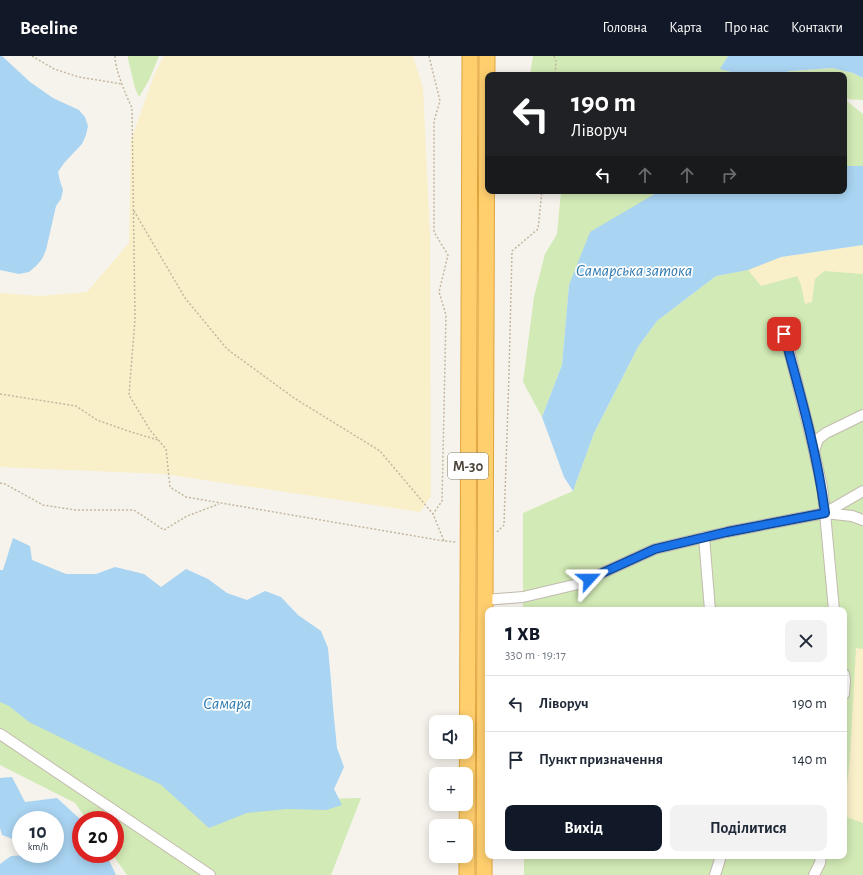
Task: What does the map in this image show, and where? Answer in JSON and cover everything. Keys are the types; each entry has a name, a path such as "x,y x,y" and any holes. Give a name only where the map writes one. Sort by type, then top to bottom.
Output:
{"highway":[{"name":"М-30","path":"466,875 470,56"},
{"name":"М-30","path":"487,56 487,72"},
{"name":"М-30","path":"484,875 486,194"}],"lane":[{"path":"784,334 822,487 834,607"},
{"path":"814,451 818,439 826,433 863,415"},
{"path":"825,513 863,491"},
{"path":"485,600 523,597 578,584 655,549 704,538 825,513 852,516 863,520"},
{"path":"704,538 710,607"},
{"path":"0,734 210,875"},
{"path":"715,875 720,859"},
{"path":"814,875 821,859"}],"path":[{"path":"32,56 54,69 79,77 122,84"},
{"path":"115,56 122,84 132,108 135,319 129,395 150,430 166,449 170,487 186,497 444,541 468,542"},
{"path":"429,56 440,101 434,121 434,232 448,255 438,292 446,315 442,501 433,514"},
{"path":"554,56 556,61 555,72"},
{"path":"485,543 504,525 512,251 538,229 542,194"},
{"path":"133,210 185,298 227,349 294,398 380,451 433,514 444,541"},
{"path":"0,394 76,406 97,420 158,440"},
{"path":"0,483 5,484 43,505 76,510 134,510 164,530 187,516 221,503"}],"green space":[{"path":"128,56 159,56 149,80 139,97 135,88"},
{"path":"533,56 728,56 721,69 732,72 530,72"},
{"path":"832,68 853,73 863,78 863,100 847,99 847,72 786,72"},
{"path":"847,101 863,114 863,166 847,166"},
{"path":"561,194 656,194 569,285 562,365 542,417 523,382 534,297 545,254 557,234"},
{"path":"863,245 863,875 524,875 524,859 847,859 847,607 523,607 523,513 573,491 594,433 638,347 657,321 716,276"},
{"path":"0,690 206,802 361,798 331,875 127,875 118,863 124,863 124,811 81,811 75,803 0,765"}],"sand":[{"path":"164,56 413,56 423,88 430,237 431,496 420,512 164,474 0,467 0,293 40,296 87,292 129,243 131,140 155,73"},
{"path":"863,245 863,274 824,271 815,279 812,302 805,304 801,285 797,276 761,286 748,270 781,257"},
{"path":"856,648 863,649 863,823 847,817 847,786"}],"water":[{"path":"0,56 2,56 30,82 53,98 79,110 85,117 88,126 82,144 64,163 58,172 63,190 61,199 56,206 46,250 42,259 29,272 19,274 0,270"},
{"path":"728,56 863,56 863,78 853,73 832,68 786,72 732,72 720,69"},
{"name":"Самарська затока","path":"847,166 863,166 863,245 781,257 748,270 716,276 657,321 638,347 594,433 573,491 564,477 542,417 562,365 569,285 590,232 655,194 847,194"},
{"name":"Самара","path":"13,538 30,546 32,560 66,574 96,574 115,567 144,574 161,587 186,569 208,579 227,593 247,600 265,591 281,597 298,615 321,631 328,648 337,748 344,767 334,789 342,805 326,810 287,809 247,813 209,828 160,784 29,722 9,706 0,702 0,570 3,570"},
{"path":"12,777 25,802 57,798 72,812 72,863 110,863 116,875 0,875 0,864 11,856 12,863 64,863 64,811 12,811 12,839 2,835 0,828 0,778"}],"route":[{"path":"589,579 655,549 727,532 825,513 822,487 814,451 784,334"}]}
